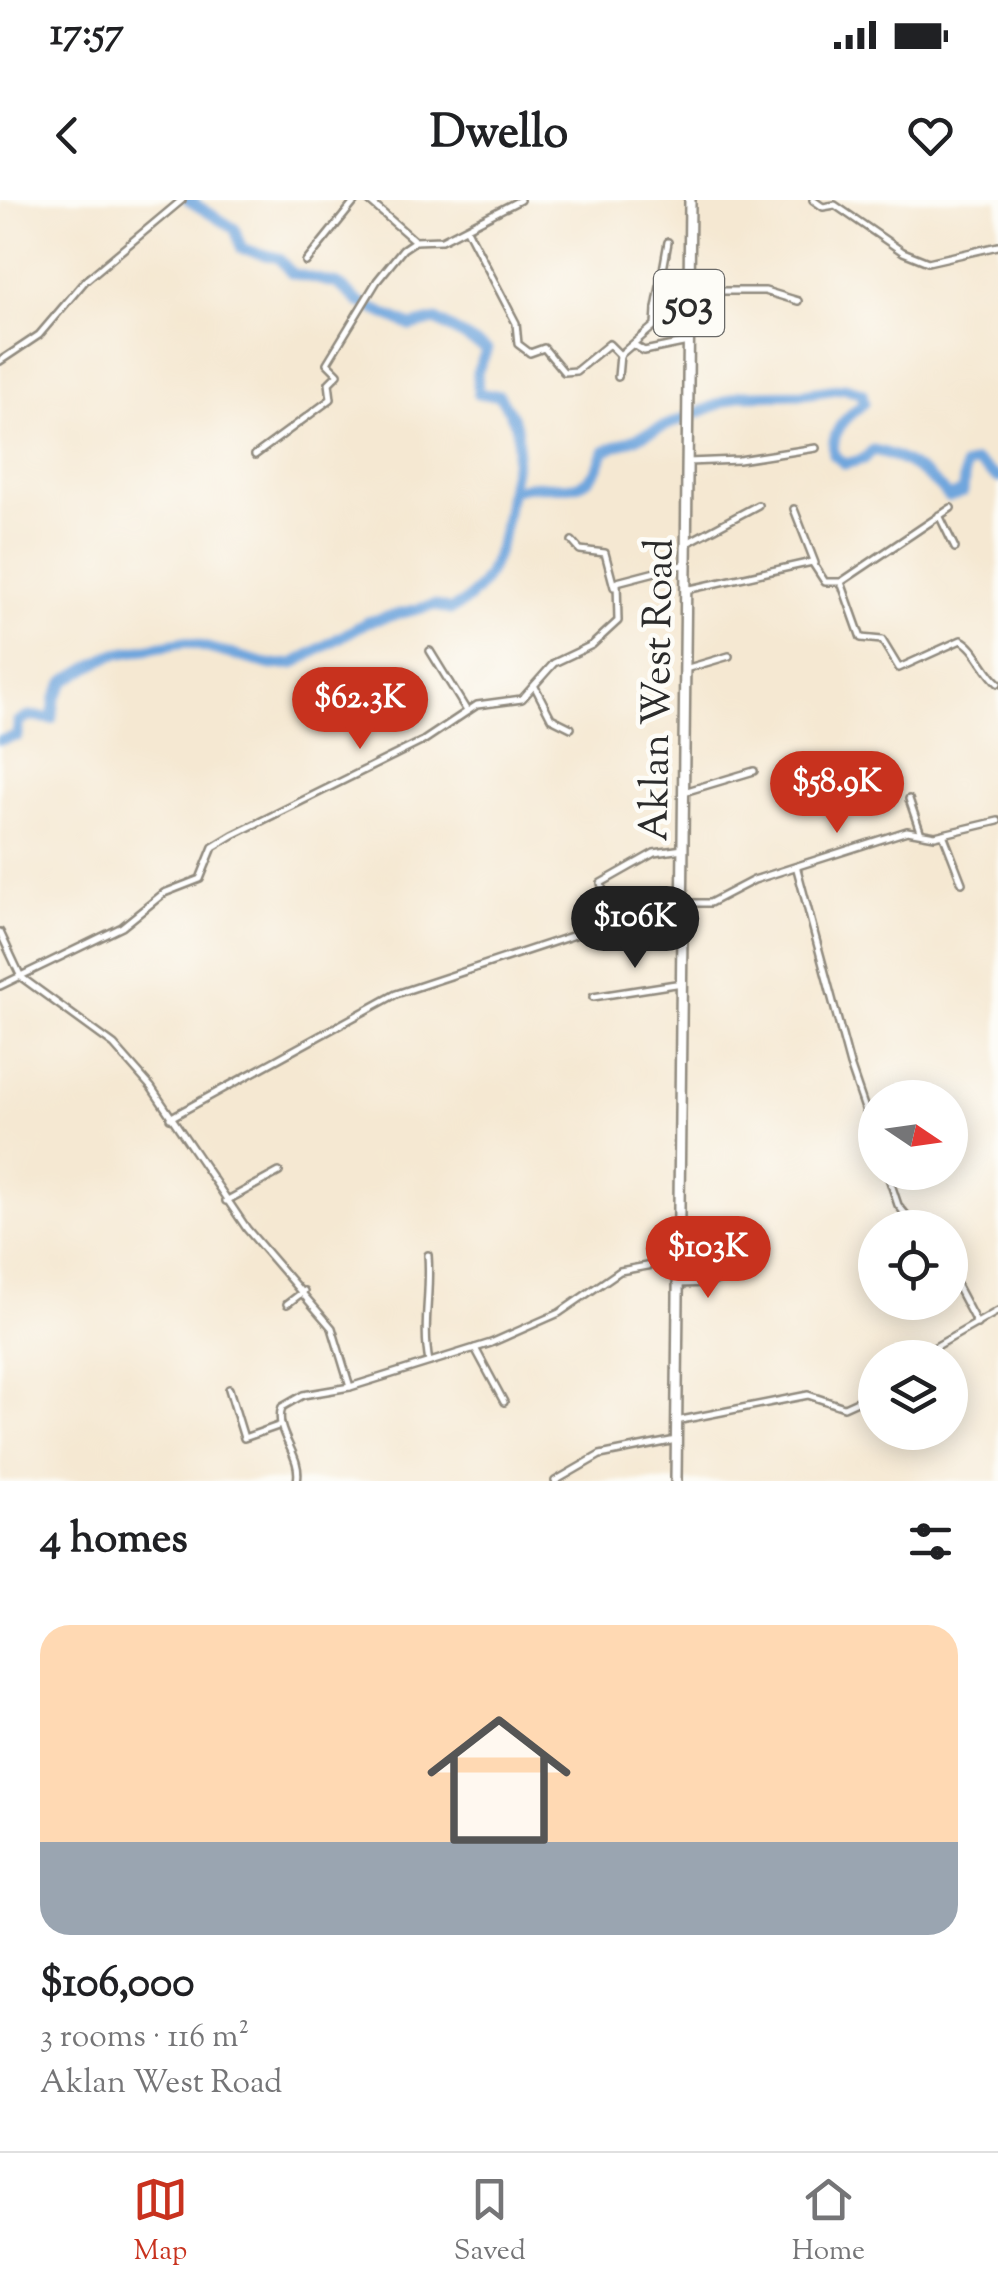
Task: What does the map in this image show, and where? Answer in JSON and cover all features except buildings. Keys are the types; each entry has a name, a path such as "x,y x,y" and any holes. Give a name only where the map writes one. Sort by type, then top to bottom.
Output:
{"main road":[{"name":"Aklan West Road","path":"676,1481 690,200"}],"street":[{"path":"0,361 38,335 84,281 182,200"},
{"path":"306,262 356,200"},
{"path":"368,200 415,241 442,240 520,200"},
{"path":"813,200 823,207 835,205 903,252 928,262 998,246"},
{"path":"467,229 510,311 524,351 544,348 570,373 609,344 620,354"},
{"path":"254,455 331,399 329,383 338,374 327,363 377,280 415,241"},
{"path":"620,354 655,325 668,242"},
{"path":"689,291 765,291 798,300"},
{"path":"656,310 689,311"},
{"path":"634,345 644,351 689,342"},
{"path":"618,377 620,354"},
{"path":"687,462 738,460 816,448"},
{"path":"686,543 758,505"},
{"path":"794,509 825,582 841,582 951,508"},
{"path":"939,515 955,548"},
{"path":"0,986 122,927 164,894 200,879 213,847 423,741 467,710 522,699 554,663 592,645 618,621 614,587 605,554 580,550 572,541"},
{"path":"686,590 814,563"},
{"path":"614,587 624,578 686,564"},
{"path":"841,582 861,638 882,640 899,668 961,640 969,643 985,672 998,682"},
{"path":"430,651 467,710"},
{"path":"685,668 729,656"},
{"path":"536,687 551,718 571,728"},
{"path":"684,792 754,771"},
{"path":"909,799 920,831"},
{"path":"682,903 710,904 754,880 907,830 944,834 998,821"},
{"path":"944,834 962,883"},
{"path":"611,922 601,883 654,853 684,849"},
{"path":"796,869 858,1088"},
{"path":"170,1118 396,994 611,922 682,916"},
{"path":"0,932 21,977 114,1045 151,1088 226,1201 332,1328 350,1387"},
{"path":"593,997 682,983"},
{"path":"226,1201 279,1172"},
{"path":"428,1256 430,1295 423,1332 429,1362"},
{"path":"297,1481 298,1467 281,1426 282,1407 303,1395 350,1387 476,1348 559,1313 620,1271 679,1260"},
{"path":"678,1284 711,1283 723,1277"},
{"path":"287,1304 304,1291"},
{"path":"968,1307 977,1324"},
{"path":"948,1340 998,1311"},
{"path":"476,1348 504,1402"},
{"path":"229,1388 244,1438 281,1426"},
{"path":"676,1421 808,1396 844,1407 858,1401"},
{"path":"554,1481 600,1456 676,1440"}],"waterway":[{"path":"188,200 235,229 242,249 279,258 291,273 338,284 359,302"},
{"path":"0,740 18,736 18,722 29,716 52,719 55,699 65,681 111,655 185,642 271,665 293,664 367,622 434,605 450,610 478,589 501,542 518,446 516,425 499,395 478,394 477,372 487,350 436,320 411,326 365,305"},
{"path":"509,493 522,487 576,485 597,469 604,451 741,395 803,394 845,388 862,393 864,403 846,419 834,439 834,455 845,464 864,459 873,450 894,456 949,497 963,492 965,466 976,462 998,478"}]}
